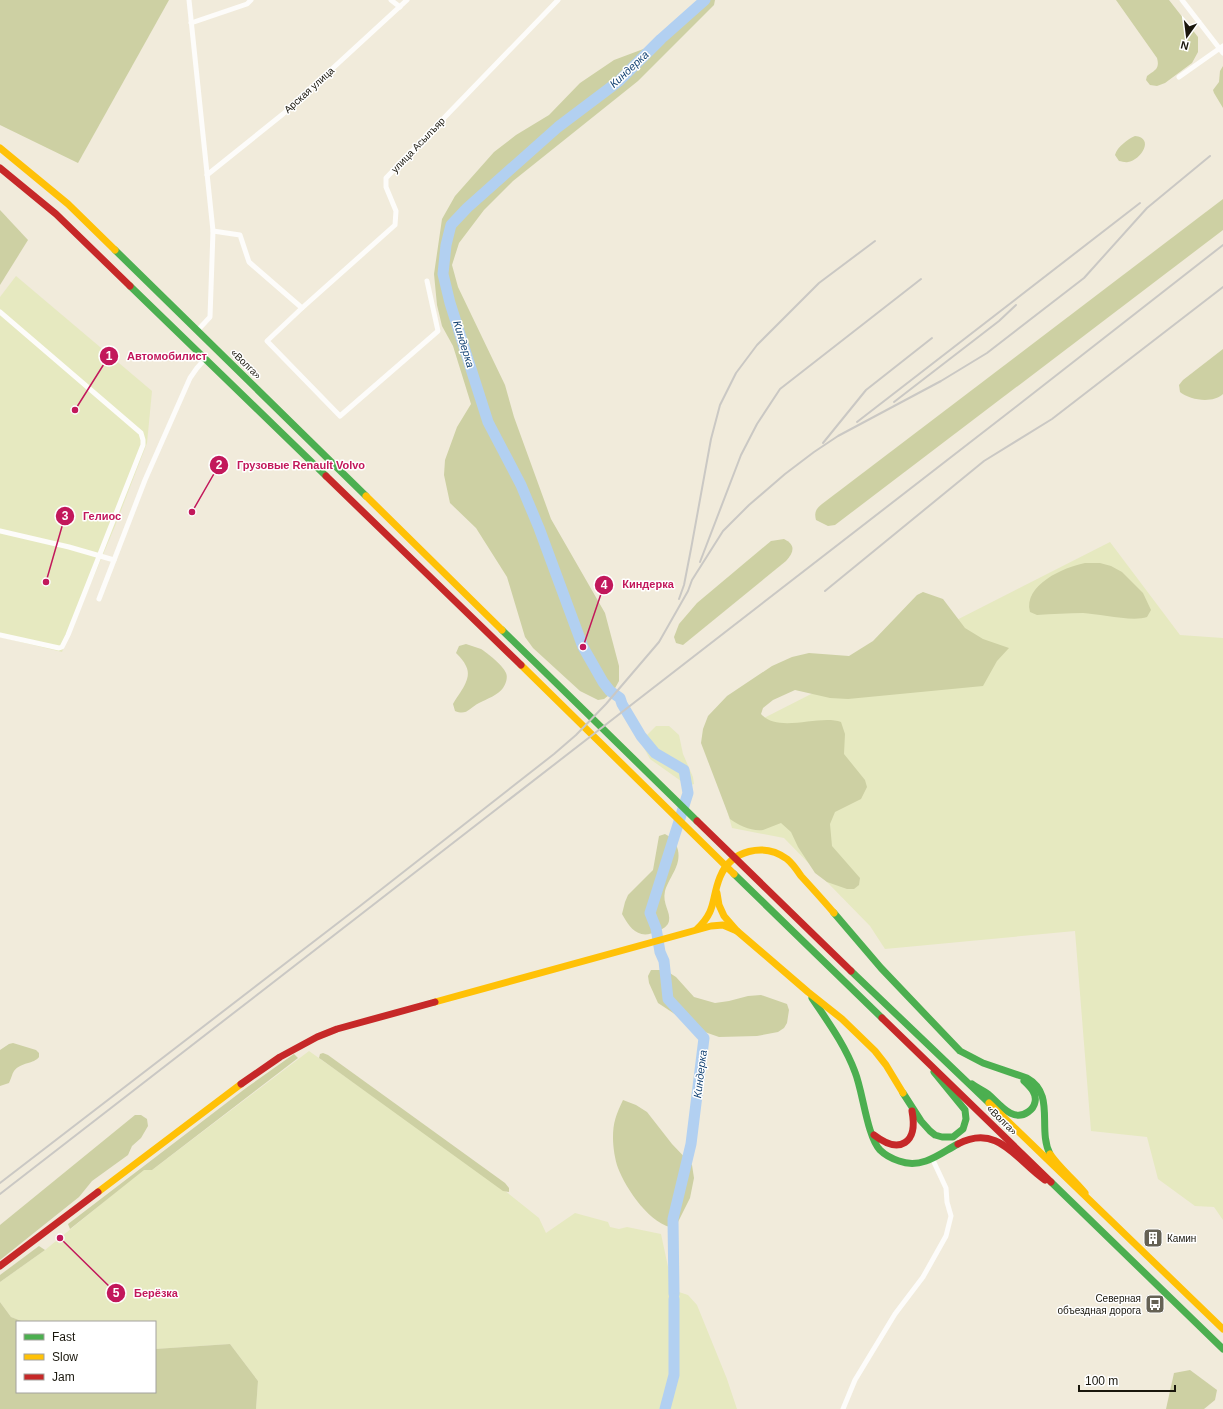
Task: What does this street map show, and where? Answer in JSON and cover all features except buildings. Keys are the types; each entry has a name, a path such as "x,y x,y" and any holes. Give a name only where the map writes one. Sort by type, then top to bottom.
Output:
{"main road":[{"name":"«Волга»","path":"0,148 68,204 774,897 1223,1329"},
{"path":"0,168 56,214 205,359"},
{"name":"«Волга»","path":"205,359 464,609 766,906 1223,1349"},
{"path":"696,930 708,917 722,870 730,860 741,852 752,850 772,852 787,859 881,968 960,1051 971,1059 1024,1076 1035,1084 1045,1103 1044,1130 1047,1147 1052,1158 1079,1184 1088,1199"},
{"path":"716,890 719,905 724,916 737,931 808,992 842,1018 875,1051 886,1065 921,1121 935,1135 948,1138 953,1137 963,1129 966,1118 965,1110 940,1081 927,1062"},
{"path":"0,1266 262,1068 315,1037 337,1029 696,930 716,925 723,925 737,931"},
{"path":"808,992 832,1027 852,1064 872,1133 881,1150 895,1160 908,1164 918,1163 932,1158 973,1138 983,1136 995,1139 1006,1147 1035,1174 1052,1183"},
{"path":"966,1081 986,1092 1007,1112 1018,1116 1024,1115 1032,1109 1035,1096 1030,1086 1008,1072"},
{"path":"872,1133 879,1140 888,1144 896,1146 907,1142 913,1133 915,1120 910,1104"}],"street":[{"path":"189,0 213,231 210,316 198,331"},
{"path":"191,23 247,4 251,0"},
{"path":"391,0 400,7"},
{"name":"Арская улица","path":"208,176 283,114 407,0"},
{"name":"улица Асылъяр","path":"302,308 395,225 396,212 386,187 386,178 558,0"},
{"path":"1182,0 1221,47 1223,53"},
{"path":"1179,77 1221,47"},
{"path":"213,231 240,235 249,262 302,308 267,341 340,416 438,331 427,281"},
{"path":"0,312 141,433 144,440 62,647 59,648 0,635"},
{"path":"99,599 146,480 190,378 196,368 205,359"},
{"path":"0,531 114,560"},
{"path":"843,1409 855,1380 895,1314 923,1277 946,1236 950,1216 946,1188 932,1158"}],"green space":[{"path":"0,0 169,0 78,163 0,125"},
{"path":"699,0 715,0 714,5 638,81 513,181 484,210 459,243 452,265 458,287 505,385 514,417 551,519 605,613 619,666 619,681 613,692 604,699 598,700 580,691 533,648 525,637 507,577 476,528 450,503 444,475 445,460 457,427 471,404 453,346 442,326 437,305 434,274 442,219 455,196 494,152 516,135 549,115 580,83 614,60 646,48"},
{"path":"1116,0 1169,0 1198,37 1198,52 1192,63 1165,83 1157,86 1150,85 1146,80 1147,76 1157,67 1157,58"},
{"path":"1223,66 1223,108 1213,90 1219,82 1220,71"},
{"path":"1135,136 1144,141 1144,149 1133,160 1127,162 1119,161 1115,155 1116,152 1120,146"},
{"path":"1223,199 1223,230 835,525 828,526 816,520 815,515 818,507"},
{"path":"0,210 28,240 0,285"},
{"path":"16,276 152,391 147,443 115,526 62,652 0,637 0,297"},
{"path":"1223,349 1223,394 1213,399 1201,400 1189,397 1180,392 1179,385 1183,380"},
{"path":"784,539 792,546 791,555 786,561 683,645 676,643 674,637 679,624 697,603 771,541"},
{"path":"1110,542 1180,635 1223,638 1223,1220 1214,1207 1195,1206 1158,1179 1147,1137 1091,1131 1075,931 885,949 870,926 784,838 732,828 709,746"},
{"path":"1085,563 1100,563 1111,566 1122,572 1143,593 1151,610 1147,617 1133,619 1083,613 1037,615 1030,612 1029,602 1039,586 1057,573"},
{"path":"923,592 943,599 965,628 983,639 1009,648 997,661 983,686 848,699 830,698 795,690 773,700 763,708 761,714 769,720 778,723 822,720 841,722 845,734 844,754 865,780 867,787 861,799 835,812 830,824 832,846 860,878 859,885 854,889 847,889 827,882 815,873 798,847 791,832 781,823 763,830 755,830 746,828 730,819 701,743 703,729 708,716 727,696 772,666 792,657 809,653 849,656 873,641 917,595"},
{"path":"466,644 481,649 495,660 502,666 507,678 506,683 498,693 462,713 455,711 453,704 467,681 468,671 462,659 456,653 459,646"},
{"path":"656,726 669,726 679,735 683,754 693,777 694,784 688,786 650,759 644,748 647,735"},
{"path":"665,834 676,842 678,853 677,864 667,885 664,896 669,914 669,921 666,926 660,930 651,934 641,934 632,929 622,914 628,895 653,870 659,836"},
{"path":"651,970 665,970 676,977 694,997 715,1003 748,996 761,995 787,1004 789,1010 787,1023 784,1028 778,1032 757,1036 719,1037 699,1030 658,1003 649,983 648,976"},
{"path":"13,1043 36,1050 39,1053 39,1057 34,1061 17,1068 13,1072 9,1083 0,1086 0,1050"},
{"path":"309,1051 484,1174 539,1218 546,1233 575,1213 608,1222 610,1227 619,1229 627,1227 661,1234 673,1290 688,1295 697,1305 727,1379 737,1409 256,1409 258,1381 230,1344 156,1349 156,1321 21,1321 11,1317 0,1302 0,1282 45,1250 144,1169 152,1170"},
{"path":"323,1053 328,1055 505,1183 509,1188 509,1192 503,1191 319,1058 320,1054"},
{"path":"294,1054 298,1058 152,1170 144,1170 70,1229 68,1224 246,1088"},
{"path":"623,1100 636,1105 647,1112 672,1144 692,1165 694,1178 690,1198 675,1228 666,1226 657,1221 640,1205 627,1186 618,1168 613,1142 613,1132 615,1119"},
{"path":"135,1115 141,1115 147,1119 148,1126 141,1138 132,1146 128,1155 92,1181 79,1197 0,1260 0,1225"},
{"path":"39,1246 45,1250 0,1282 0,1275"},
{"path":"0,1302 11,1317 21,1321 16,1321 16,1393 156,1393 156,1349 230,1344 258,1381 256,1409 0,1409"},
{"path":"1190,1370 1217,1390 1215,1400 1204,1409 1166,1409 1174,1373"}],"waterway":[{"name":"Киндерка","path":"674,1294 673,1219 691,1144 704,1038 668,999 664,961 660,952 656,928 650,913 688,793 684,770 655,753 641,736 620,698 610,691 603,682 583,647 539,528 521,485 488,422 450,303 443,274 446,245 451,225 467,208 558,127 619,81 661,39 705,0"},
{"name":"Киндерка","path":"665,1409 674,1375 674,1299"}],"railway":[{"path":"0,1183 360,906 554,754 576,735 606,704 659,642 688,591 692,580 723,531 749,505 785,474 838,436 941,381 987,353 1084,278 1147,208 1210,156"},
{"path":"857,422 1140,203"},
{"path":"679,599 684,585 711,439 720,405 736,373 757,345 819,283 875,241"},
{"path":"0,1194 1223,245"},
{"path":"700,562 741,455 757,424 780,389 921,279"},
{"path":"825,591 984,461 1052,419 1223,287"},
{"path":"894,402 999,321 1016,305"},
{"path":"823,443 866,390 932,338"}],"traffic: fast":[{"path":"115,250 366,496"},
{"path":"130,286 326,476"},
{"path":"502,630 697,821"},
{"path":"734,874 882,1018"},
{"path":"834,913 881,968 960,1051 983,1063 1027,1078 1036,1085 1044,1102 1046,1144 1050,1154"},
{"path":"851,971 989,1103"},
{"path":"812,998 836,1034 851,1062 858,1081 868,1124 880,1150 887,1155 905,1163 916,1163 923,1162 939,1155 958,1144"},
{"path":"903,1093 921,1121 930,1131 935,1135 942,1137 953,1137 963,1129 966,1119 965,1110 934,1072"},
{"path":"972,1084 988,1094 1001,1107 1011,1114 1022,1115 1028,1112 1035,1102 1034,1093 1024,1081"},
{"path":"1051,1182 1223,1349"}],"traffic: slow":[{"path":"0,148 68,204 115,250"},
{"path":"366,496 502,630"},
{"path":"521,665 734,874"},
{"path":"697,929 711,910 717,885 725,868 732,860 740,855 759,850 778,854 787,859 834,913"},
{"path":"717,893 719,905 724,916 737,931 842,1019 875,1051 886,1065 903,1093"},
{"path":"435,1002 711,926 723,925 737,931"},
{"path":"98,1192 241,1084"},
{"path":"989,1103 1223,1329"},
{"path":"1050,1154 1085,1193"}],"traffic: jam":[{"path":"0,168 56,214 130,286"},
{"path":"326,476 521,665"},
{"path":"697,821 851,971"},
{"path":"241,1084 280,1057 317,1037 337,1029 435,1002"},
{"path":"882,1018 1051,1182"},
{"path":"874,1135 883,1141 892,1144 899,1145 905,1142 909,1138 912,1131 912,1111"},
{"path":"958,1144 972,1139 984,1138 995,1141 1015,1154 1045,1180"},
{"path":"0,1266 98,1192"}],"place":[{"name":"Автомобилист","path":"75,410"},
{"name":"Грузовые Renault Volvo","path":"192,512"},
{"name":"Гелиос","path":"46,582"},
{"name":"Киндерка","path":"583,647"},
{"name":"Берёзка","path":"60,1238"},
{"name":"Камин","path":"1153,1238"},
{"name":"Северная объездная дорога","path":"1155,1304"}]}
